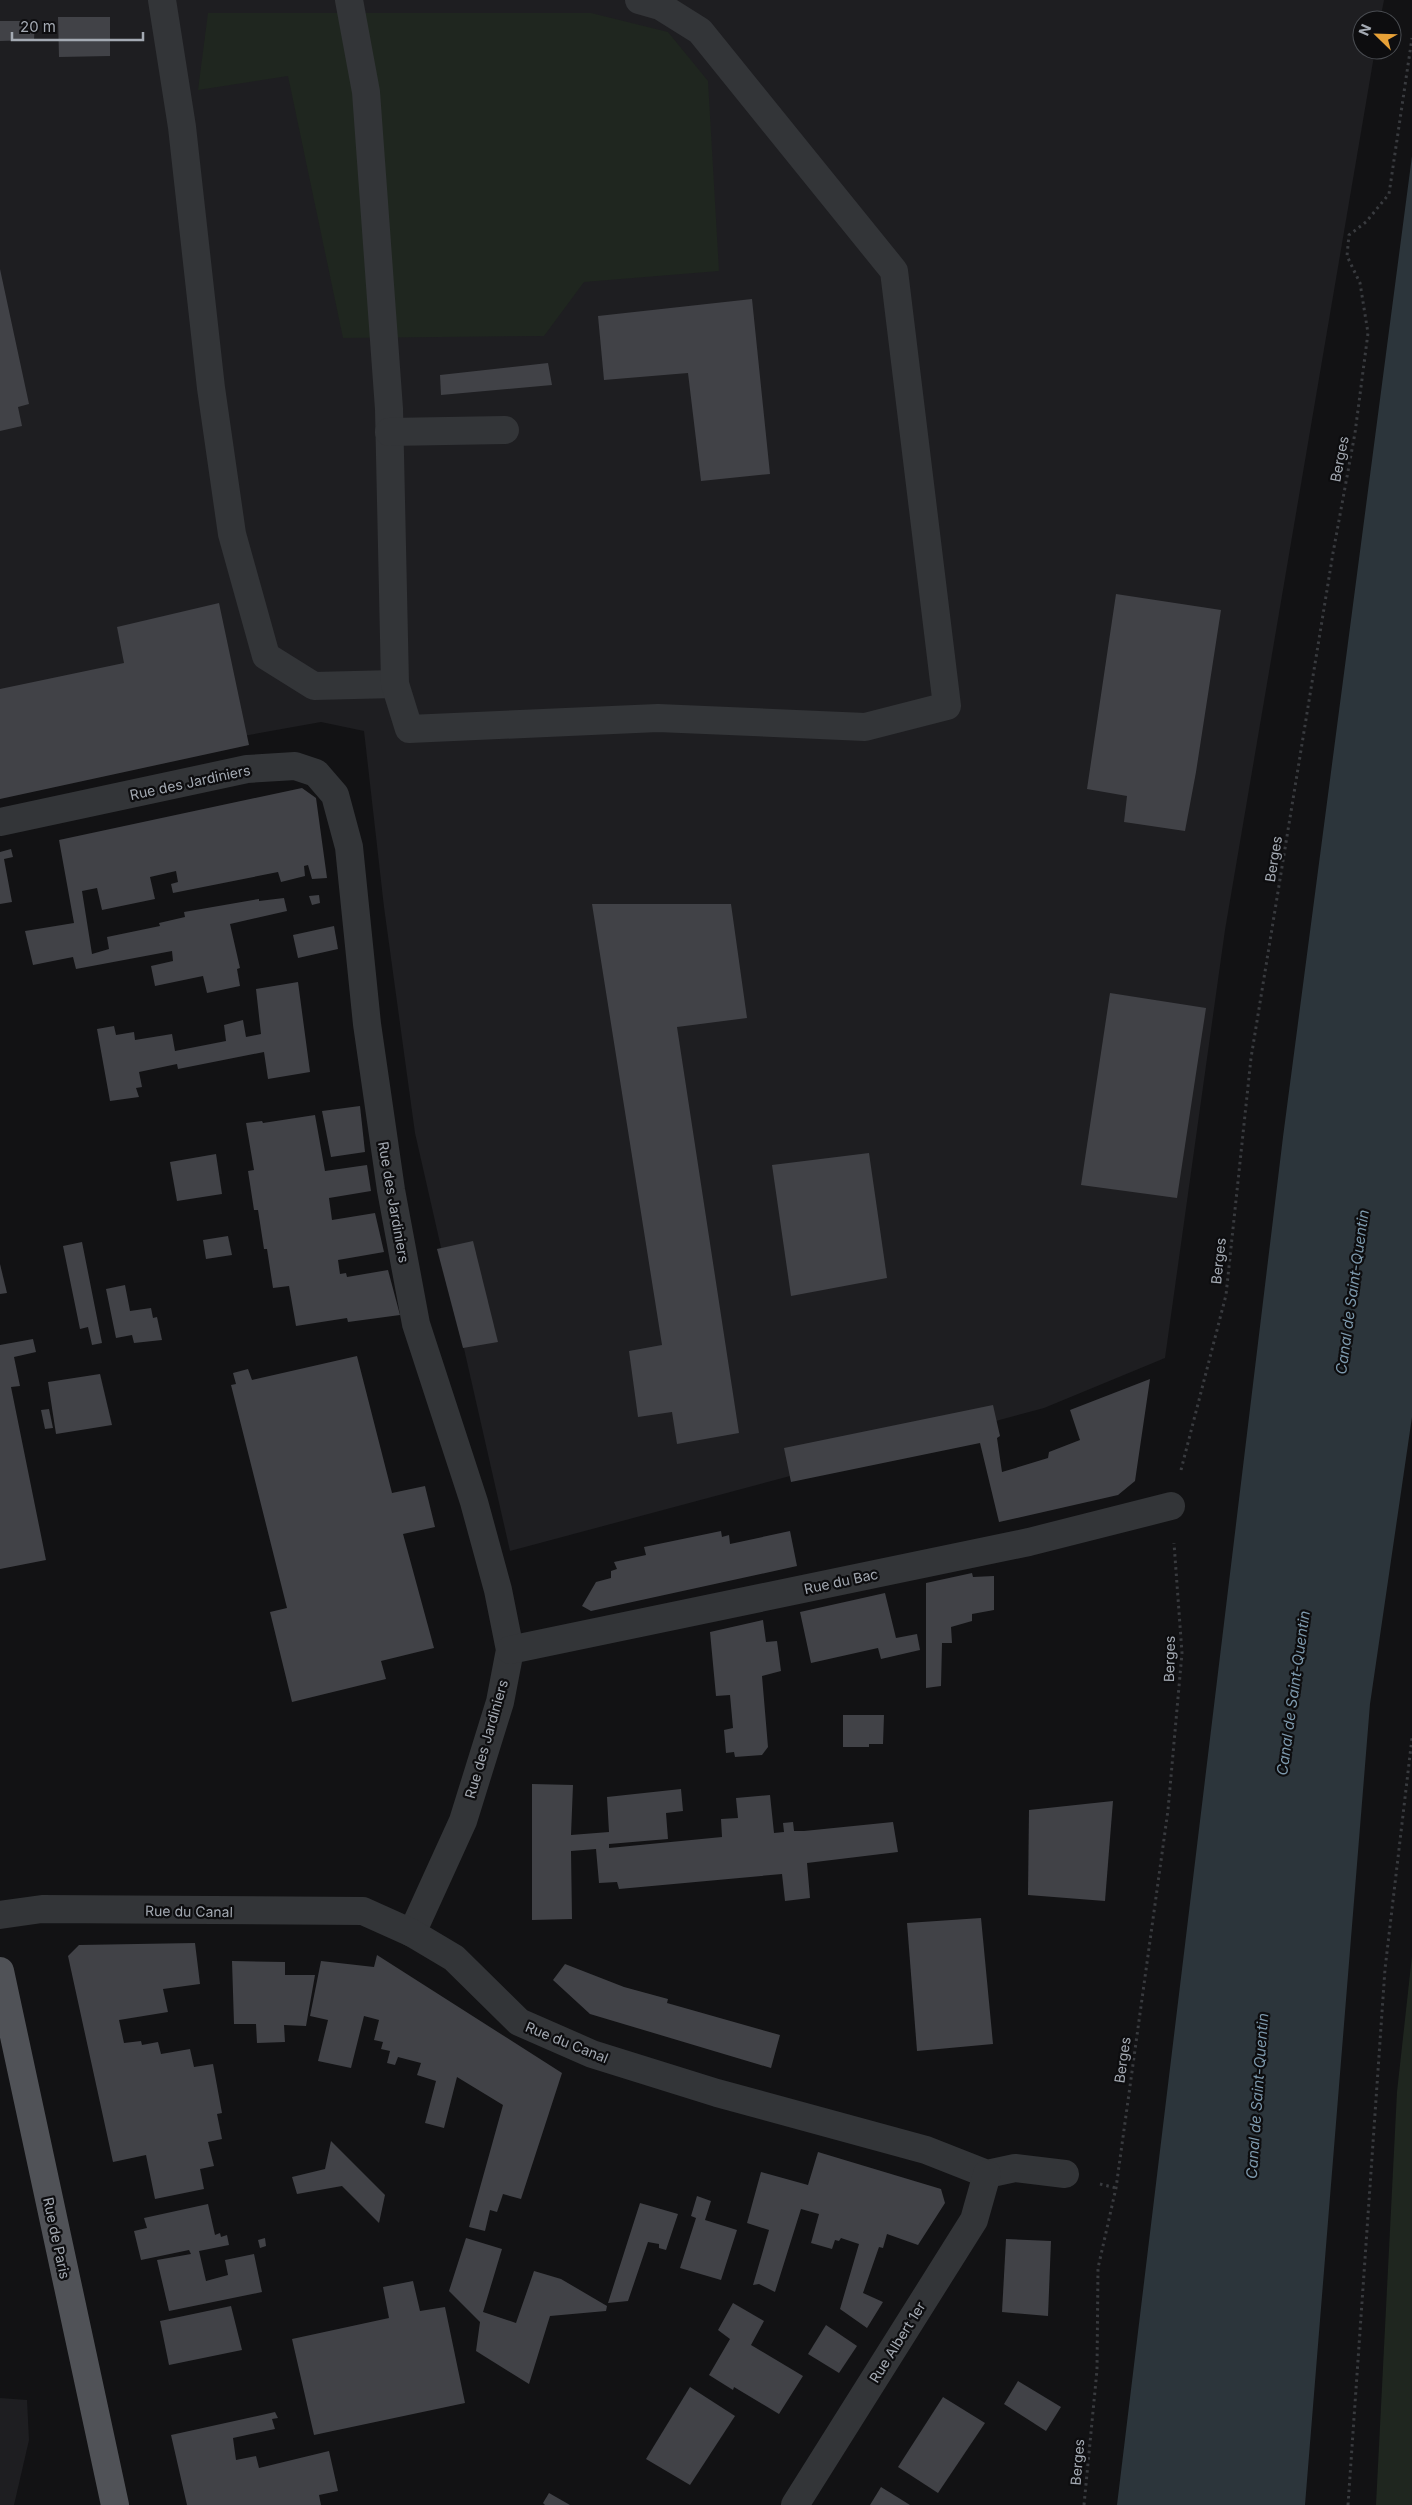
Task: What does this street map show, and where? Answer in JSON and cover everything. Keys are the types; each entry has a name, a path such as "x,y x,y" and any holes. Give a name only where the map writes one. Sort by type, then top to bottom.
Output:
{"main road":[{"name":"Rue de Paris","path":"0,1971 114,2505"}],"street":[{"path":"162,0 182,127 212,388 232,534 266,656 314,686 395,684"},
{"path":"349,0 366,92 389,432 395,684 409,728 658,718 865,727 947,706 894,271 700,32 660,6 640,0"},
{"path":"389,432 505,430"},
{"name":"Rue des Jardiniers","path":"0,822 247,769 295,766 316,773 335,795 349,847 368,1024 391,1190 416,1324 474,1502 498,1590 510,1650 500,1702 463,1821 412,1933"},
{"name":"Rue du Bac","path":"510,1650 1029,1542 1171,1506"},
{"name":"Rue du Canal","path":"0,1915 42,1909 363,1911 412,1933 454,1958 519,2022 592,2054 717,2093 926,2150 986,2174"},
{"path":"986,2174 1015,2168 1065,2174"},
{"name":"Rue Albert 1er","path":"795,2505 974,2220 986,2174"}],"path":[{"name":"Berges","path":"1084,2505 1097,2370 1098,2268 1116,2188 1161,1859 1182,1653 1171,1506 1226,1295 1251,1058 1333,553 1355,433 1368,333 1360,283 1347,256 1349,235 1366,222 1389,194 1412,38"},
{"path":"1348,2505 1385,1969 1412,1738"}],"shaded area":[{"path":"0,0 1384,0 1382,10 1352,10 1352,60 1373,60 1225,930 1165,1358 1044,1408 510,1551 415,1133 384,907 364,731 321,722 0,780"},
{"path":"208,13 591,13 668,32 708,81 719,271 584,282 544,336 343,338 288,76 198,90"},
{"path":"1412,1956 1412,2505 1376,2505 1397,2092"},
{"path":"0,2398 27,2400 29,2440 14,2505 0,2505"}],"water":[{"name":"Canal de Saint-Quentin","path":"1412,156 1412,1417 1370,1704 1305,2505 1117,2505 1283,1137"}],"building":[{"path":"58,17 110,17 110,56 59,57"},
{"path":"0,21 35,21 34,40 0,41"},
{"path":"0,269 29,404 18,407 22,426 0,431"},
{"path":"752,299 770,474 701,481 688,373 604,380 598,316"},
{"path":"548,363 552,385 441,395 440,375"},
{"path":"1116,594 1221,610 1185,831 1124,822 1127,796 1087,789"},
{"path":"219,603 249,745 0,799 0,689 124,663 117,627"},
{"path":"302,788 316,798 327,878 312,879 308,865 304,866 305,876 281,882 278,872 173,893 171,884 178,882 176,871 150,877 155,899 102,910 97,888 82,891 92,954 109,949 107,937 160,926 159,923 185,917 184,912 259,899 259,901 284,898 287,911 230,924 240,968 237,969 240,986 207,993 203,976 155,986 151,966 173,961 172,951 76,969 73,957 33,965 25,931 74,923 59,840"},
{"path":"11,849 13,857 4,859 12,902 0,904 0,852"},
{"path":"319,895 320,903 312,905 309,896"},
{"path":"592,904 731,904 747,1018 677,1027 739,1433 677,1444 672,1412 638,1417 629,1351 662,1345"},
{"path":"334,926 338,949 298,958 293,935"},
{"path":"298,982 310,1072 268,1079 264,1052 178,1069 177,1064 139,1072 142,1087 136,1088 139,1097 110,1101 97,1029 114,1026 116,1035 134,1032 135,1040 172,1034 175,1051 226,1041 224,1025 243,1020 246,1037 261,1034 256,989"},
{"path":"1110,993 1206,1008 1177,1198 1081,1185"},
{"path":"360,1106 365,1152 331,1157 322,1111"},
{"path":"315,1115 325,1171 367,1165 371,1191 329,1198 332,1220 375,1213 384,1252 338,1260 340,1274 346,1273 347,1277 388,1270 400,1315 348,1322 347,1318 296,1326 289,1286 273,1288 258,1210 254,1210 248,1171 254,1170 246,1123 262,1121 263,1123"},
{"path":"869,1153 887,1278 791,1296 772,1165"},
{"path":"216,1154 222,1194 177,1201 170,1162"},
{"path":"228,1236 232,1255 206,1259 203,1240"},
{"path":"473,1241 498,1342 463,1348 437,1249"},
{"path":"82,1242 102,1343 92,1345 88,1327 80,1329 63,1246"},
{"path":"0,1264 7,1293 0,1294"},
{"path":"125,1285 130,1311 151,1308 153,1318 157,1317 162,1340 134,1343 132,1335 116,1338 106,1289"},
{"path":"33,1339 36,1352 14,1357 20,1386 11,1387 46,1560 0,1569 0,1345"},
{"path":"357,1356 392,1493 425,1486 435,1527 403,1534 434,1648 381,1661 386,1679 292,1702 270,1612 287,1608 231,1385 236,1384 233,1373 248,1369 252,1380"},
{"path":"100,1374 112,1425 56,1434 48,1382"},
{"path":"1150,1379 1135,1481 1118,1495 999,1522 980,1443 791,1482 784,1448 993,1405 1000,1436 997,1438 1002,1472 1048,1458 1049,1452 1080,1440 1070,1410"},
{"path":"49,1409 53,1428 45,1429 41,1410"},
{"path":"721,1531 722,1537 729,1535 730,1544 790,1531 797,1566 591,1611 582,1606 596,1582 611,1578 611,1571 617,1569 614,1562 646,1555 644,1547"},
{"path":"972,1573 973,1577 994,1576 994,1610 972,1614 972,1621 951,1627 952,1643 942,1643 941,1686 926,1688 926,1583"},
{"path":"885,1593 896,1638 917,1634 920,1650 881,1659 878,1648 811,1663 800,1612"},
{"path":"763,1620 766,1642 777,1641 781,1671 762,1676 768,1747 762,1755 735,1757 734,1752 726,1753 724,1730 733,1728 730,1695 716,1696 710,1632"},
{"path":"843,1715 884,1715 883,1744 869,1744 869,1747 843,1747"},
{"path":"532,1784 573,1785 571,1835 609,1832 607,1797 681,1789 683,1811 666,1813 668,1839 609,1844 609,1848 722,1837 721,1819 738,1818 736,1798 770,1795 774,1833 784,1832 783,1823 793,1822 794,1831 804,1831 893,1822 898,1852 807,1863 810,1898 785,1901 782,1874 619,1889 617,1882 599,1883 596,1849 571,1851 572,1919 532,1920"},
{"path":"1113,1801 1105,1901 1028,1895 1029,1810"},
{"path":"981,1918 993,2044 917,2051 907,1923"},
{"path":"195,1943 200,1984 163,1989 168,2012 119,2020 124,2043 141,2041 142,2045 158,2042 161,2054 190,2049 194,2067 213,2064 222,2113 217,2114 222,2139 208,2142 214,2166 200,2169 204,2189 155,2199 146,2155 113,2162 68,1956 79,1945"},
{"path":"377,1955 562,2073 521,2199 503,2194 497,2212 490,2210 485,2231 469,2227 503,2105 457,2077 444,2128 425,2123 436,2081 417,2075 421,2063 398,2057 395,2065 387,2063 390,2051 381,2049 383,2042 374,2040 379,2020 364,2016 351,2068 318,2061 328,2020 310,2016 321,1961 374,1967"},
{"path":"232,1961 285,1962 285,1975 315,1975 306,2026 284,2025 285,2042 257,2043 256,2024 234,2024"},
{"path":"565,1964 624,1987 668,1999 667,2003 780,2035 771,2068 590,2014 553,1980"},
{"path":"331,2141 385,2195 379,2223 342,2186 297,2194 292,2177 325,2169"},
{"path":"818,2152 941,2189 945,2203 918,2245 887,2234 883,2248 879,2247 863,2293 883,2302 867,2328 840,2309 859,2244 841,2238 839,2241 835,2240 832,2249 811,2243 819,2214 801,2209 775,2292 759,2284 753,2285 769,2230 747,2223 761,2172 808,2185"},
{"path":"697,2196 711,2201 705,2220 737,2230 721,2280 680,2268 696,2218 691,2216"},
{"path":"640,2203 678,2214 666,2250 659,2248 659,2244 648,2242 628,2301 608,2303"},
{"path":"208,2204 215,2235 220,2233 221,2237 227,2235 229,2245 199,2251 206,2281 228,2275 225,2260 254,2254 262,2292 169,2311 157,2260 191,2254 189,2250 141,2260 134,2231 147,2228 144,2218"},
{"path":"265,2238 266,2246 260,2248 258,2240"},
{"path":"466,2238 502,2249 483,2312 516,2323 534,2271 561,2279 607,2306 606,2311 550,2316 529,2384 476,2351 480,2322 449,2291"},
{"path":"1006,2239 1051,2241 1048,2316 1002,2312"},
{"path":"413,2281 420,2311 445,2307 465,2403 314,2435 292,2339 389,2318 383,2287"},
{"path":"733,2303 764,2321 751,2345 803,2376 779,2414 734,2387 733,2390 709,2375 730,2339 718,2330"},
{"path":"231,2306 242,2350 169,2365 160,2321"},
{"path":"826,2325 857,2346 839,2373 808,2354"},
{"path":"1018,2381 1061,2407 1046,2431 1004,2404"},
{"path":"690,2387 735,2416 690,2485 646,2459"},
{"path":"943,2397 985,2423 938,2493 898,2467"},
{"path":"275,2412 278,2418 272,2419 275,2429 233,2438 236,2460 256,2456 259,2468 329,2451 338,2491 319,2495 321,2505 187,2505 171,2435"},
{"path":"881,2487 910,2505 870,2505"},
{"path":"549,2493 570,2505 545,2505 543,2503"}]}
